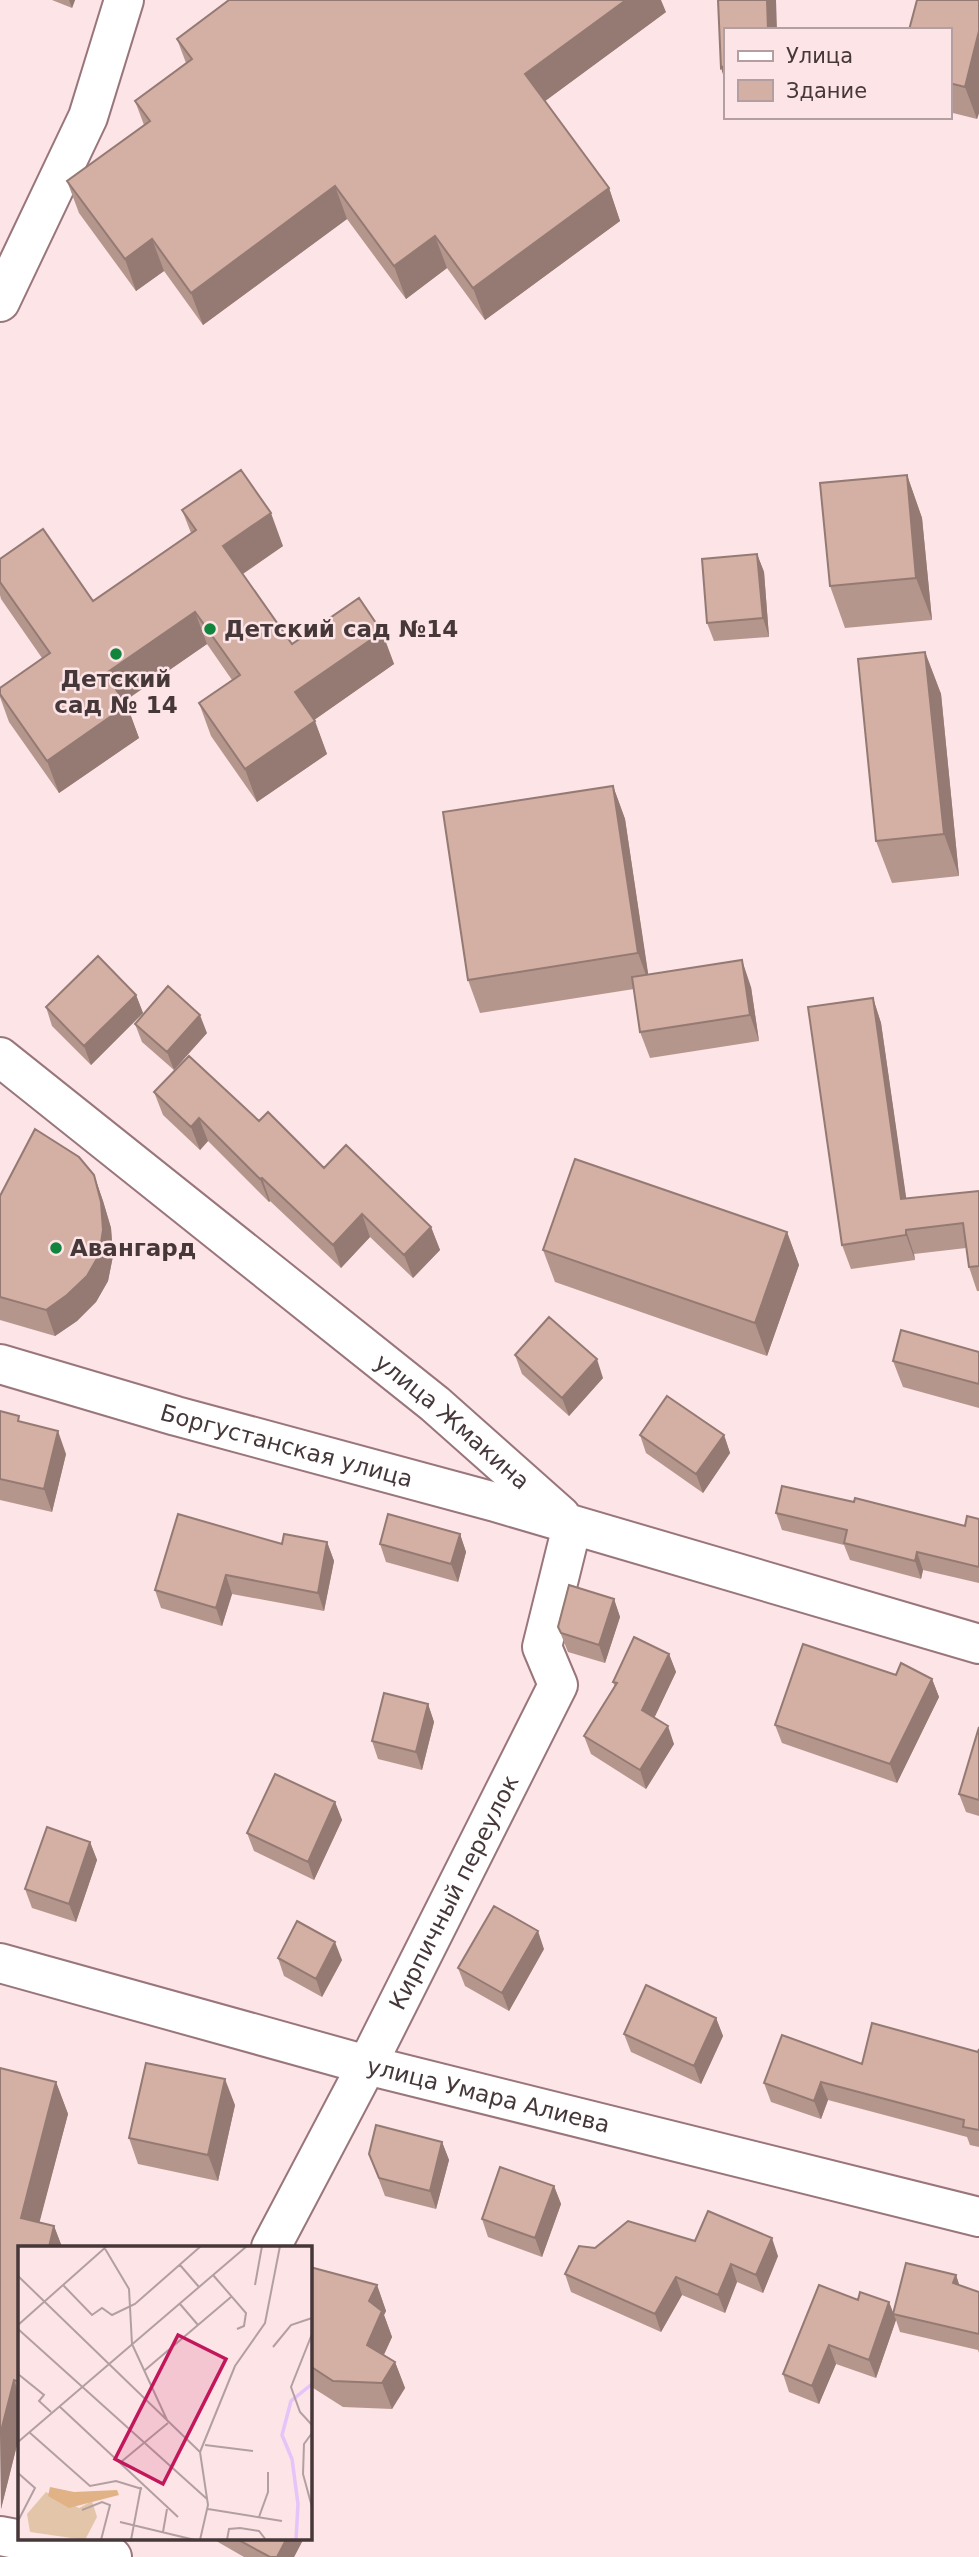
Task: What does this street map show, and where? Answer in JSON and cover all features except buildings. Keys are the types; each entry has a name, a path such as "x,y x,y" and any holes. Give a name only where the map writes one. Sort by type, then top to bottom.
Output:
{"street":[{"path":"0,302 88,117 124,0"},
{"name":"улица Жмакина","path":"0,1056 435,1404 572,1526 979,1644"},
{"name":"Боргустанская улица","path":"0,1364 176,1416 495,1502 572,1526"},
{"name":"Кирпичный переулок","path":"272,2246 367,2065 558,1685 542,1647 572,1526"},
{"name":"улица Умара Алиева","path":"0,1963 367,2065 979,2217"},
{"path":"0,2536 18,2539"},
{"path":"21,2540 111,2557 120,2540"}],"place":[{"name":"Детский сад №14","path":"210,629"},
{"name":"Детский сад № 14","path":"116,654"},
{"name":"Авангард","path":"56,1248"}]}
